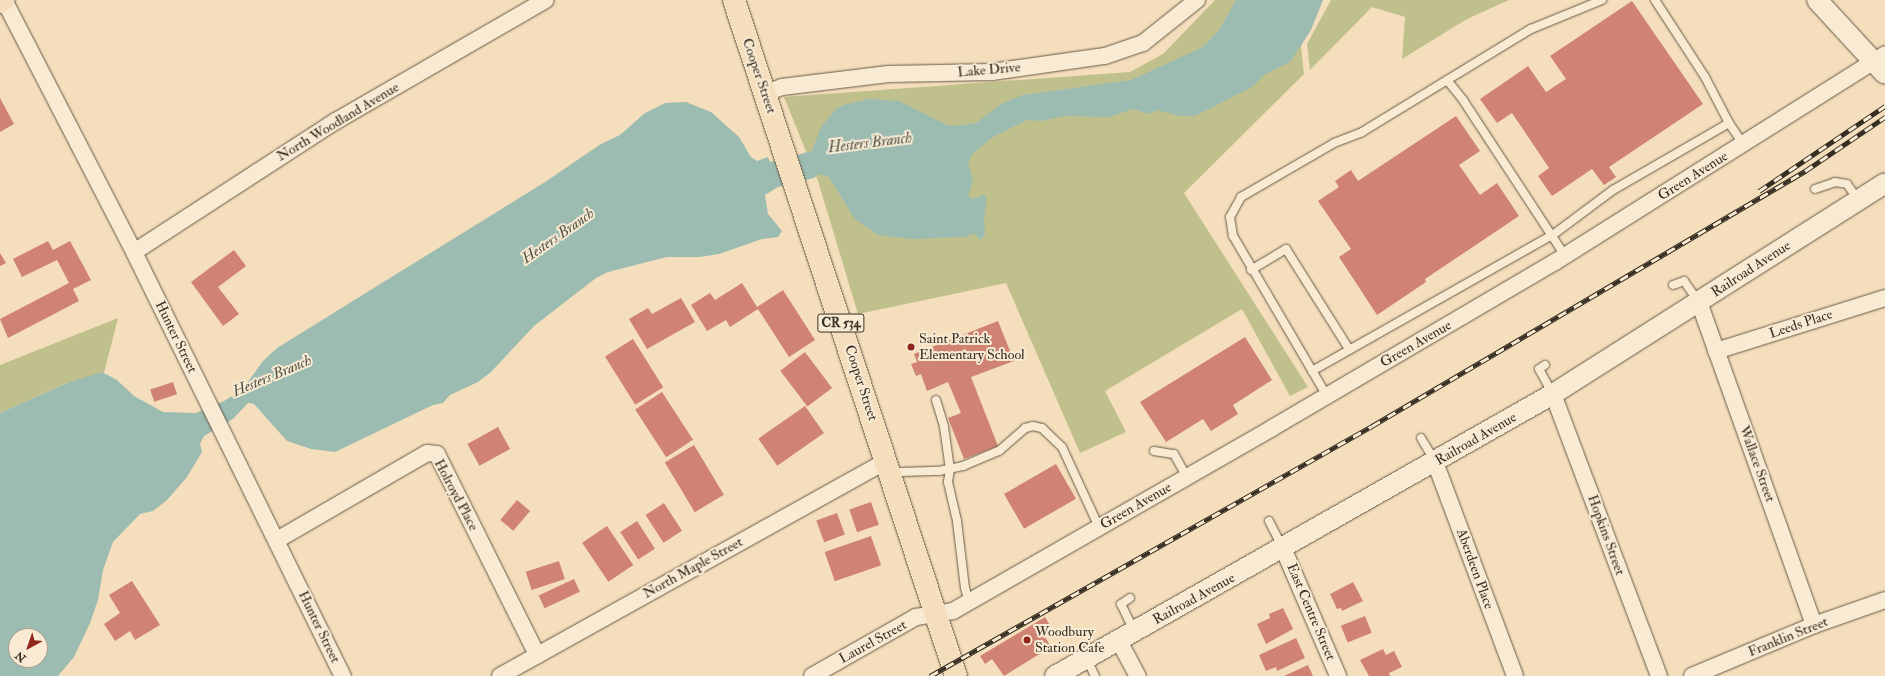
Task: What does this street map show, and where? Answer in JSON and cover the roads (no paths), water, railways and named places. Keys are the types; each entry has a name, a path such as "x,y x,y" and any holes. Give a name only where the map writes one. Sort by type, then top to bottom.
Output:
{"main road":[{"path":"0,2 4,0"},
{"name":"Cooper Street","path":"734,0 764,93 787,156 956,676"}],"street":[{"name":"Hunter Street","path":"4,0 134,252 343,676"},
{"name":"North Woodland Avenue","path":"134,252 336,121 546,0"},
{"name":"Lake Drive","path":"764,93 782,87 888,74 992,72 1105,56 1143,43 1197,0"},
{"path":"1817,0 1882,63"},
{"name":"Green Avenue","path":"936,614 953,611 1327,396 1566,256 1744,145 1882,63"},
{"name":"Railroad Avenue","path":"1055,676 1091,667 1127,636 1554,394 1885,183"},
{"name":"Leeds Place","path":"1716,351 1885,298"},
{"name":"Wallace Street","path":"1699,302 1814,625"},
{"name":"Hopkins Street","path":"1554,394 1659,676"},
{"name":"Holroyd Place","path":"277,540 427,453 437,454 537,655"},
{"name":"Aberdeen Place","path":"1435,462 1515,676"},
{"name":"North Maple Street","path":"500,676 889,468"},
{"name":"East Centre Street","path":"1283,548 1338,676"},
{"name":"Franklin Street","path":"1692,676 1814,625 1885,600"},
{"name":"Laurel Street","path":"812,676 916,617 936,614"},
{"path":"1127,636 1138,676"}],"lane":[{"path":"1327,396 1251,270 1233,236 1230,217 1241,197 1347,137 1362,132 1531,29 1602,0"},
{"path":"1655,0 1705,77 1729,123 1744,145"},
{"path":"1447,80 1463,100 1516,182 1554,234 1566,256"},
{"path":"1312,371 1349,348 1554,234 1613,190 1729,123"},
{"path":"1815,189 1835,182 1847,184 1858,200"},
{"path":"1251,270 1286,249 1349,348"},
{"path":"1673,285 1684,281 1699,302"},
{"path":"1544,365 1539,369 1554,394"},
{"path":"936,400 944,427 950,469 948,482 957,521 965,588 969,602"},
{"path":"889,468 950,469 1000,451 1025,428 1033,426 1042,428 1062,447 1099,528"},
{"path":"1421,438 1435,462"},
{"path":"1154,451 1174,454 1187,477"},
{"path":"1269,521 1283,548"},
{"path":"1127,636 1121,604 1130,598"}],"water":[{"name":"Hesters Branch","path":"1236,0 1323,0 1311,30 1290,62 1264,75 1252,87 1195,116 1180,116 1157,110 1149,114 1133,109 1109,117 1065,116 1041,121 1027,120 993,137 972,154 968,163 973,180 968,196 973,199 984,195 987,198 984,219 985,234 981,240 974,233 965,237 912,239 878,235 855,219 828,176 819,174 814,178 778,187 765,195 768,214 782,231 778,237 762,239 719,254 700,257 667,257 608,272 596,278 534,326 491,372 478,382 450,395 443,403 433,405 335,452 311,449 287,441 254,404 248,403 233,419 204,436 200,444 202,452 187,477 167,500 153,511 140,514 113,542 103,570 98,600 90,623 74,657 58,676 0,676 0,413 67,383 102,372 117,380 134,396 163,412 196,413 224,401 242,390 263,361 277,348 545,182 601,144 620,135 645,113 665,103 686,102 711,112 739,137 751,157 757,161 768,157 770,162 812,151 821,127 835,110 843,105 869,99 899,101 947,125 955,126 976,123 1001,104 1023,95 1131,80 1203,47 1219,30"}],"railway":[{"path":"1759,191 1885,106"},
{"path":"930,676 1372,426 1805,171 1885,117"}],"place":[{"name":"Saint Patrick Elementary School","path":"911,347"},
{"name":"Woodbury Station Cafe","path":"1027,640"}]}
